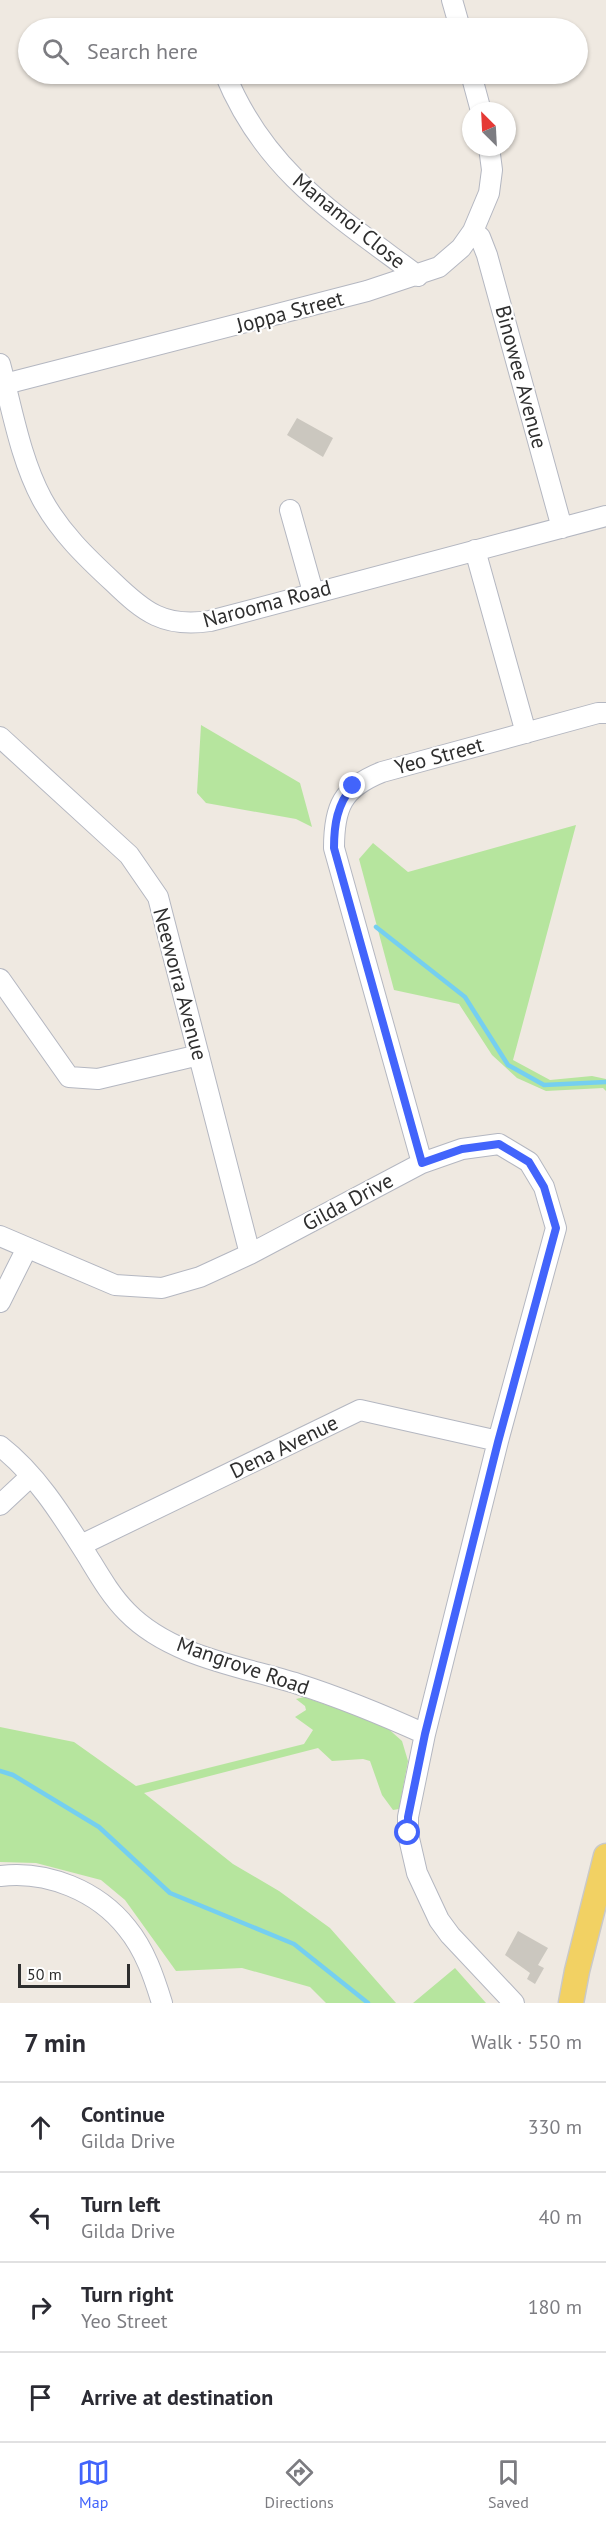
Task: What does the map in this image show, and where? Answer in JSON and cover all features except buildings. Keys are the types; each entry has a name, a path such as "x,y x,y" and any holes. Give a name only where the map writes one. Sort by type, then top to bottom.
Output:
{"main road":[{"path":"571,2003 606,1856"}],"street":[{"path":"452,0 457,18"},
{"name":"Manamoi Close","path":"229,84 236,100 271,154 314,198 418,276"},
{"path":"474,84 479,102"},
{"name":"Joppa Street","path":"5,384 276,316 418,276 440,267 461,248 473,231 489,193 492,170 490,156"},
{"name":"Binowee Avenue","path":"473,231 480,237 488,255 562,528"},
{"name":"Narooma Road","path":"0,364 26,459 42,499 74,545 142,608 166,620 195,623 606,516"},
{"path":"290,510 313,592"},
{"path":"475,550 526,733"},
{"name":"Yeo Street","path":"422,1163 334,848 337,817 346,794 366,778 401,767 597,713 606,713"},
{"name":"Neeworra Avenue","path":"0,737 129,855 158,897 250,1254"},
{"path":"0,979 69,1077 98,1079 199,1055"},
{"name":"Gilda Drive","path":"0,1236 107,1282 147,1289 178,1285 250,1254 422,1163 462,1149 499,1144 529,1162 544,1187 556,1228 498,1442 425,1734 408,1817 408,1833 417,1873 429,1901 450,1935 514,2003"},
{"path":"0,1302 27,1248"},
{"name":"Dena Avenue","path":"81,1545 360,1410 498,1442"},
{"name":"Mangrove Road","path":"0,1446 31,1476 81,1545 110,1591 128,1613 149,1630 196,1654 371,1709 425,1734"},
{"path":"0,1505 31,1476"},
{"path":"0,1876 27,1875 49,1878 90,1896 108,1909 127,1927 148,1962 162,2003"}],"green space":[{"path":"201,725 300,783 312,827 296,819 206,803 197,793"},
{"path":"576,825 513,1060 550,1080 592,1076 606,1079 606,1091 603,1088 546,1091 517,1078 492,1055 459,1004 394,990 359,859 373,843 408,872"},
{"path":"304,1697 384,1725 402,1741 408,1761 399,1809 393,1810 382,1795 370,1761 363,1759 332,1761 318,1748 144,1793 233,1864 279,1891 330,1928 396,2003 326,2003 310,1987 242,1968 176,1971 125,1900 101,1880 36,1863 0,1862 0,1727 74,1742 136,1786 304,1744 313,1730 295,1717 306,1710 305,1706 296,1699"},
{"path":"455,1968 486,2003 413,2003"}],"waterway":[{"path":"376,927 465,997 508,1065 544,1085 606,1082"},
{"path":"0,1771 13,1775 99,1827 170,1893 294,1944 368,2003"}],"route":[{"path":"353,786 340,805 334,829 334,848 422,1163 462,1149 499,1144 529,1162 544,1187 556,1228 498,1442 425,1734 408,1817 408,1833"}]}
